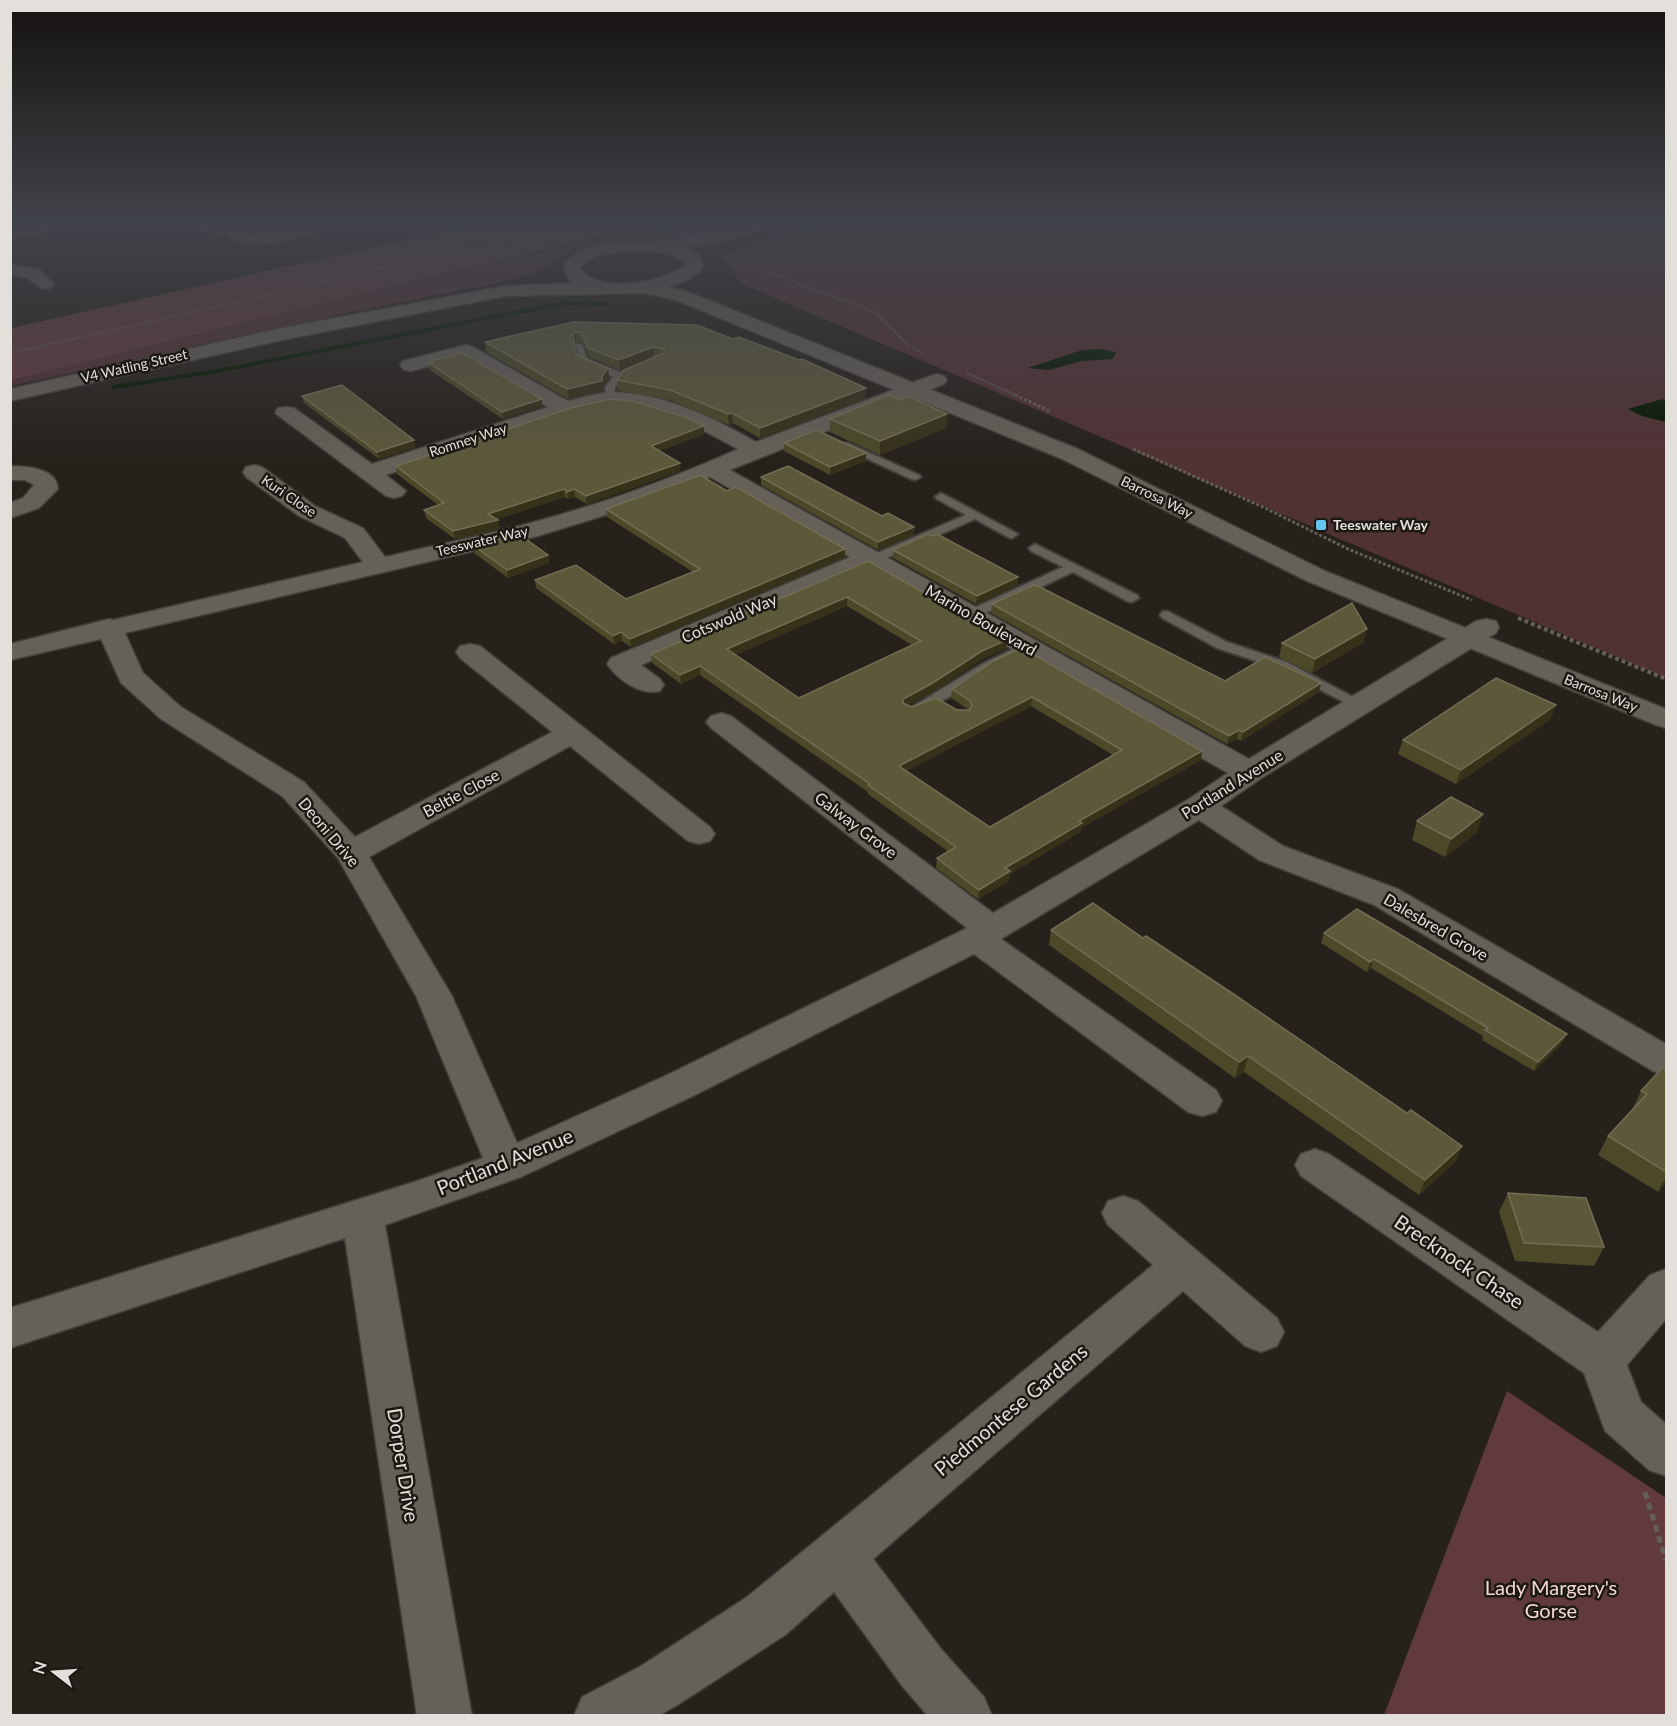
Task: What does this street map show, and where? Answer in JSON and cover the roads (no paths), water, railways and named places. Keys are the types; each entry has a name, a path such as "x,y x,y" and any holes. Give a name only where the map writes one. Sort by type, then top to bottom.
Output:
{"street":[{"name":"V4 Watling Street","path":"10,395 282,334 451,302"},
{"name":"Barrosa Way","path":"695,302 732,318 926,384"},
{"name":"Barrosa Way","path":"726,302 926,384 1316,576 1485,620 1666,698"},
{"path":"410,365 492,344"},
{"path":"466,351 565,408"},
{"name":"Teeswater Way","path":"12,646 109,627 529,531 601,509 712,469 754,450 822,434 926,384"},
{"name":"Romney Way","path":"371,472 565,408 611,398 634,400 697,418 754,450"},
{"path":"286,413 394,490"},
{"name":"Marino Boulevard","path":"712,469 1250,772"},
{"name":"Kuri Close","path":"254,472 307,511 354,533 378,565"},
{"path":"10,473 40,477 46,483 46,489 31,503 10,512"},
{"name":"Cotswold Way","path":"650,685 621,664 872,558"},
{"name":"Barrosa Way","path":"1485,620 1666,719"},
{"name":"Portland Avenue","path":"10,1328 507,1166 679,1086 983,933 1200,806 1250,772 1361,705 1485,620"},
{"name":"Deoni Drive","path":"109,627 131,677 171,712 292,789 351,853 434,996 507,1166"},
{"path":"470,652 699,834"},
{"name":"Galway Grove","path":"721,722 983,933"},
{"name":"Beltie Close","path":"351,853 572,733"},
{"name":"Dalesbred Grove","path":"1200,806 1271,853 1386,897 1666,1061"},
{"path":"983,933 1202,1101"},
{"name":"Brecknock Chase","path":"1315,1165 1602,1360"},
{"path":"1123,1213 1261,1332"},
{"name":"Dorper Drive","path":"362,1215 445,1716"},
{"name":"Piedmontese Gardens","path":"602,1716 660,1685 766,1616 1163,1284 1182,1264"},
{"path":"1666,1288 1602,1360 1622,1416 1666,1454"},
{"path":"838,1555 922,1668 965,1716"}],"lane":[{"path":"579,346 582,362 620,376"},
{"path":"611,398 610,387 620,376 649,365"},
{"path":"822,434 915,477"},
{"path":"940,497 1012,534"},
{"path":"872,558 975,515"},
{"path":"1035,548 1132,598"},
{"path":"972,614 1072,568"},
{"path":"1167,615 1222,645 1282,666 1361,705"},
{"path":"911,710 937,698 988,664 1028,646"},
{"path":"937,698 954,709"}],"waterway":[{"path":"114,387 217,371 565,303 609,304"}],"place":[{"name":"Teeswater Way","path":"1321,525"}],"park label":[{"name":"Lady Margery's Gorse","path":"1551,1600"}]}
